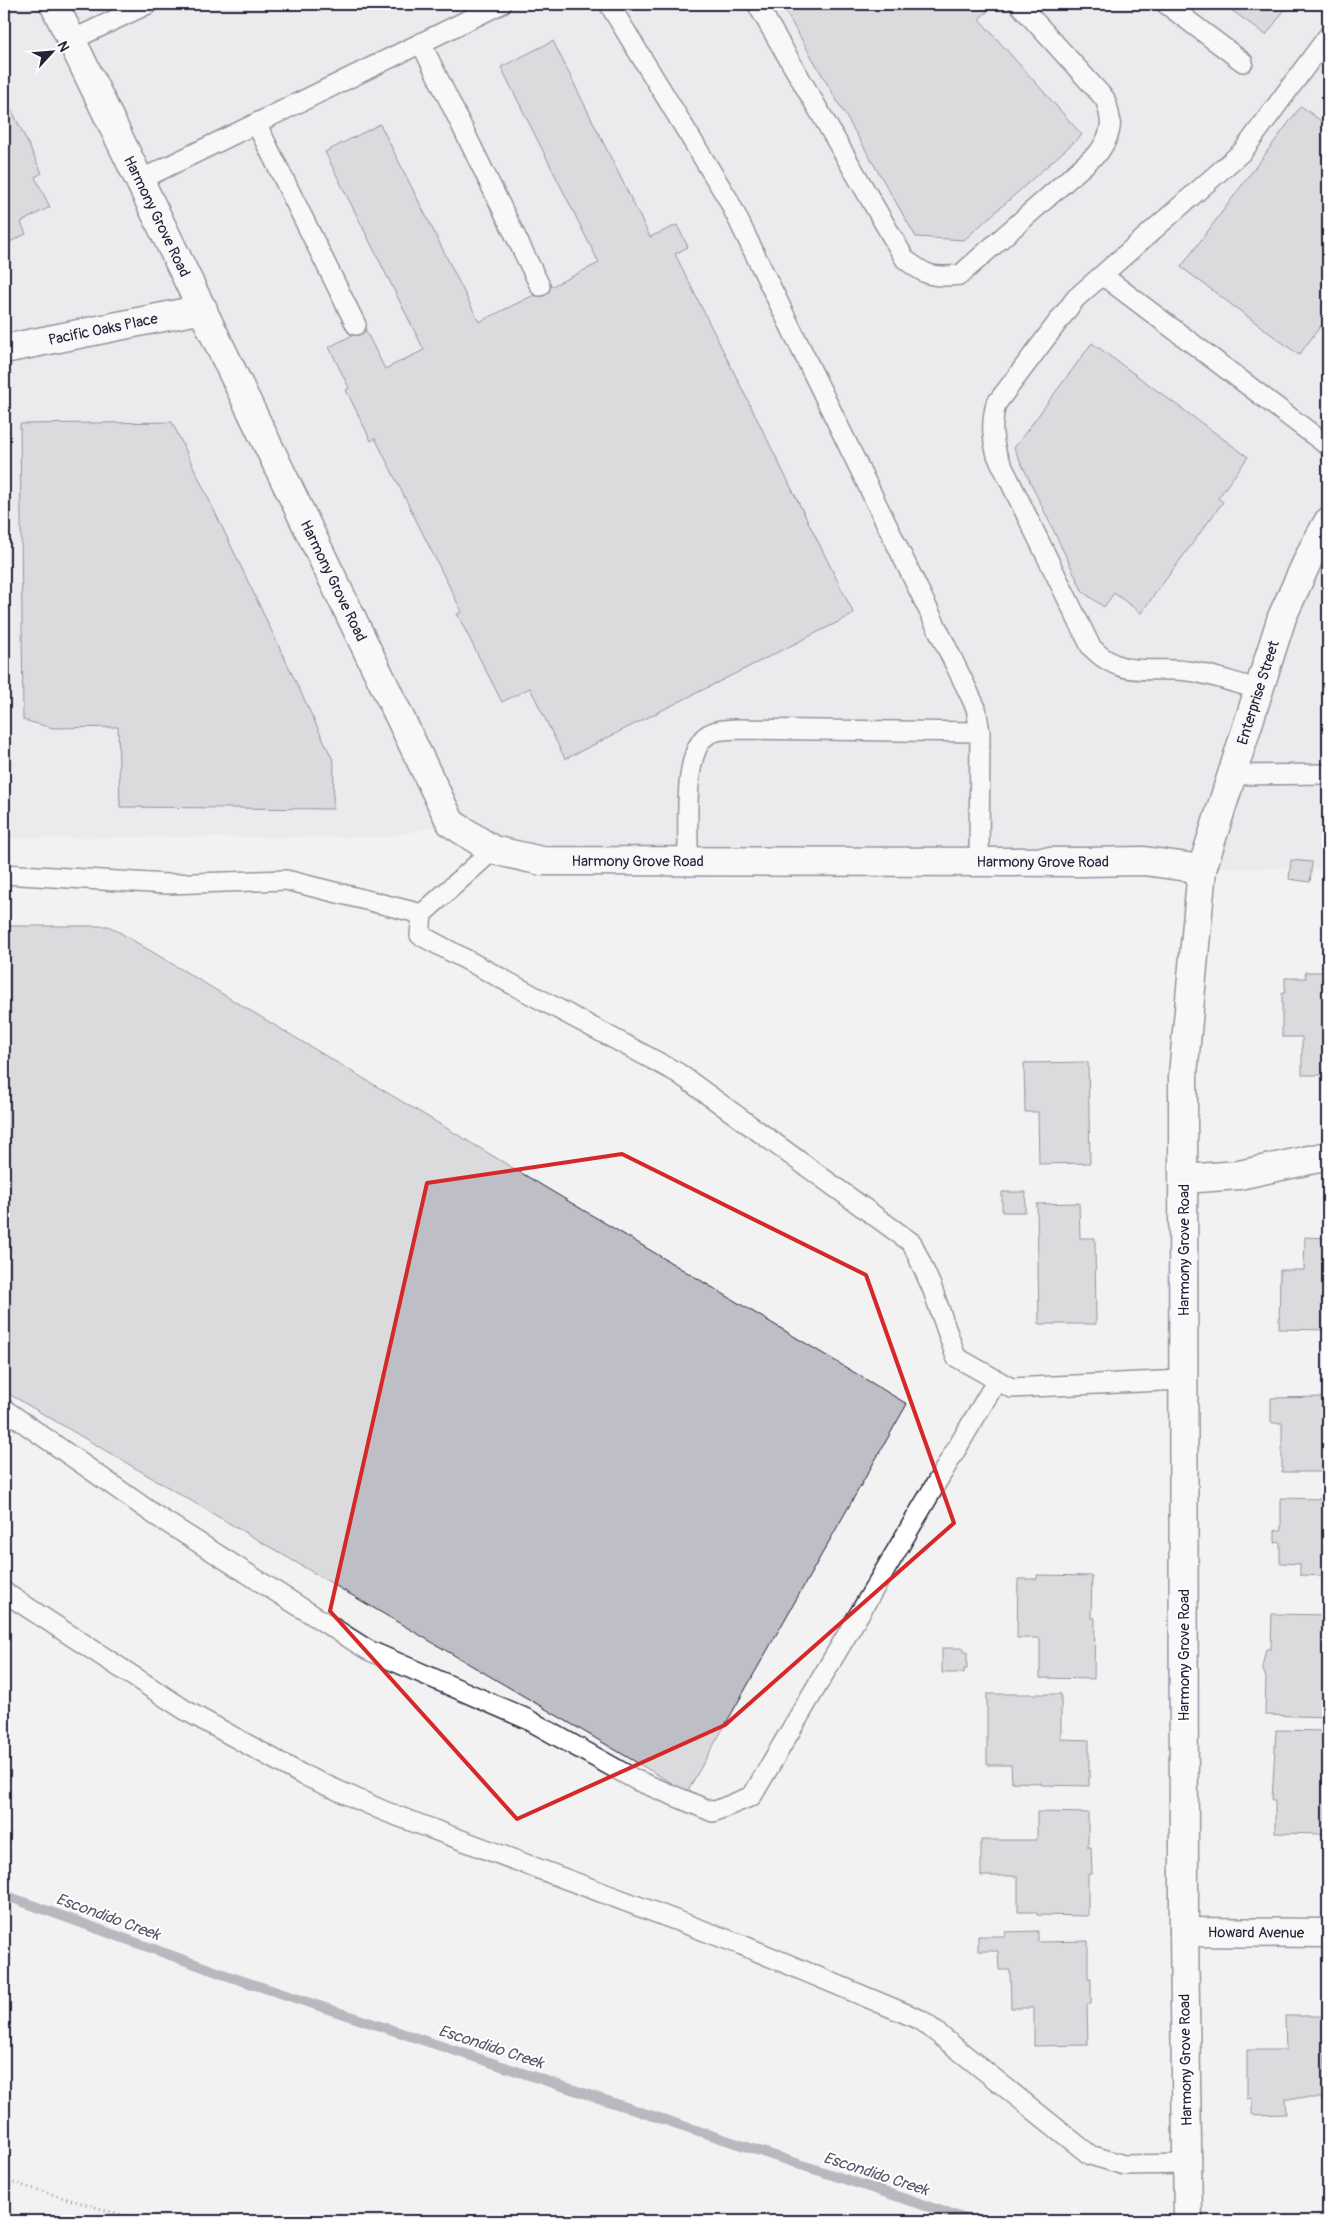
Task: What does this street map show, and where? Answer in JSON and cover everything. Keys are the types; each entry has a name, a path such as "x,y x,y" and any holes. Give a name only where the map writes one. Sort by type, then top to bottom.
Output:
{"street":[{"name":"Harmony Grove Road","path":"54,4 451,823 493,850 542,861 1144,861 1202,869 1183,1075 1184,1932 1188,2221"},
{"name":"Pacific Oaks Place","path":"4,349 203,309"},
{"name":"Enterprise Street","path":"1202,869 1282,617 1313,549 1328,522"},
{"path":"1184,1179 1239,1175 1328,1156"},
{"name":"Howard Avenue","path":"1184,1932 1328,1933"}],"lane":[{"path":"72,40 148,4"},
{"path":"140,180 501,4"},
{"path":"609,4 728,199 976,708 980,732 979,862"},
{"path":"757,4 905,258 920,271 939,278 960,275 1099,152 1110,136 1110,116 1105,100 1018,4"},
{"path":"1166,4 1243,62"},
{"path":"420,43 540,286"},
{"path":"1258,690 1194,672 1167,669 1140,670 1118,666 1102,659 1090,647 997,455 992,439 992,420 996,404 1076,298 1243,151 1326,44"},
{"path":"256,123 356,325"},
{"path":"1102,275 1328,446"},
{"path":"688,862 692,757 698,745 707,734 721,730 736,729 980,732"},
{"path":"1232,775 1328,774"},
{"path":"493,850 422,914 420,935 678,1073 912,1243 932,1288 956,1357 1011,1388 1184,1380"},
{"path":"4,874 167,884 286,880 422,914"},
{"path":"4,1409 154,1516 368,1650 527,1719 636,1780 713,1812 752,1796 997,1380"},
{"path":"4,1592 185,1710 301,1774 384,1811 742,1944 920,2020 1090,2155 1124,2165 1188,2164"}],"path":[{"path":"4,2180 142,2221"}],"highlighted area":[{"path":"622,1154 866,1275 954,1523 725,1725 517,1819 330,1611 427,1183"}],"shaded area":[{"path":"4,4 1328,4 1328,869 542,861 451,823 388,837 4,838"}],"building":[{"path":"781,4 982,4 988,11 979,19 1082,135 964,240 916,237"},
{"path":"1223,4 1289,4 1266,35"},
{"path":"553,41 650,237 677,225 688,247 675,254 854,614 565,759 530,688 502,702 457,614 462,612 375,438 371,441 346,390 349,388 329,347 365,329 385,369 424,350 325,152 380,124 479,322 599,263 501,67"},
{"path":"10,106 42,173 35,177 50,207 21,222 26,234 4,245 4,110"},
{"path":"1301,106 1328,126 1328,316 1299,355 1181,267"},
{"path":"1092,343 1248,457 1218,498 1223,502 1141,613 1114,593 1104,607 1083,592 1014,448"},
{"path":"172,422 334,762 333,809 120,807 118,727 53,728 23,720 20,424"},
{"path":"1291,860 1312,862 1310,882 1289,879"},
{"path":"4,926 109,926 907,1404 687,1792 4,1391"},
{"path":"1326,952 1328,952 1328,1075 1302,1075 1302,1037 1282,1037 1282,993 1285,993 1285,978 1306,978 1305,972 1325,972"},
{"path":"1088,1062 1090,1163 1039,1164 1038,1112 1025,1112 1024,1063"},
{"path":"1002,1192 1026,1192 1025,1212 1002,1212"},
{"path":"1079,1203 1080,1238 1095,1238 1096,1324 1039,1324 1037,1204"},
{"path":"1305,1237 1328,1238 1328,1330 1279,1329 1280,1270 1304,1270"},
{"path":"1328,1397 1328,1472 1282,1472 1282,1423 1271,1423 1271,1398"},
{"path":"1324,1496 1328,1496 1328,1547 1325,1547 1324,1576 1300,1575 1300,1564 1280,1563 1280,1542 1275,1543 1275,1530 1281,1530 1281,1498 1323,1499"},
{"path":"1037,1575 1092,1576 1091,1618 1095,1618 1094,1679 1040,1678 1040,1638 1017,1638 1018,1579 1037,1579"},
{"path":"1272,1614 1328,1615 1328,1717 1265,1715 1266,1678 1263,1662 1266,1649 1271,1649"},
{"path":"942,1648 964,1648 964,1652 967,1652 967,1669 964,1669 964,1673 942,1673"},
{"path":"987,1694 1061,1694 1061,1739 1089,1740 1089,1786 1012,1782 1011,1765 987,1765"},
{"path":"1276,1730 1327,1731 1326,1773 1328,1773 1328,1802 1326,1802 1325,1834 1275,1833 1275,1800 1272,1800"},
{"path":"1037,1812 1088,1813 1088,1847 1091,1847 1092,1874 1088,1874 1088,1916 1037,1915 1036,1912 1018,1912 1018,1876 981,1876 981,1840 1037,1840"},
{"path":"1038,1931 1038,1942 1088,1941 1088,1978 1091,1978 1091,2004 1087,2004 1088,2045 1034,2046 1034,2008 1011,2008 1010,1970 999,1970 998,1951 978,1951 978,1936 1005,1936 1005,1932"},
{"path":"1285,2016 1324,2016 1325,2098 1285,2098 1286,2114 1252,2115 1252,2098 1247,2099 1247,2050 1286,2050"}],"waterway":[{"name":"Escondido Creek","path":"4,1895 231,1977 972,2221"}]}
